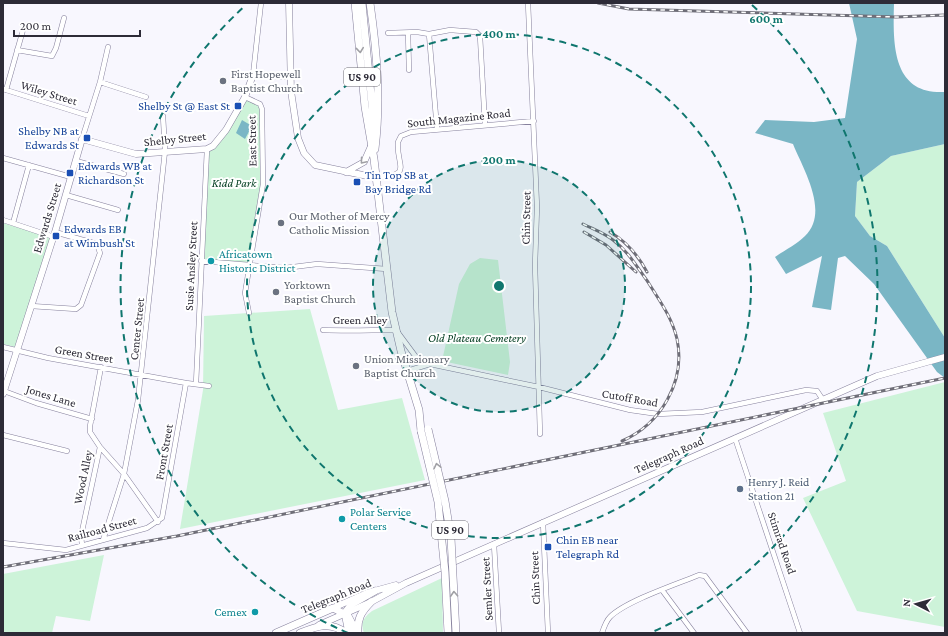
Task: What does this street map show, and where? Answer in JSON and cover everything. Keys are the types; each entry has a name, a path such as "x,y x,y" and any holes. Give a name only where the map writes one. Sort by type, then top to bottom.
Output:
{"main road":[{"name":"US 90","path":"355,3 359,11 365,107 372,142 387,269 396,330 446,501 451,538 456,633"},
{"name":"US 90","path":"359,11 362,3"},
{"path":"370,3 378,71 378,122 374,159"},
{"name":"US 90","path":"425,430 438,502 445,572 448,633"},
{"path":"349,633 345,613 352,604 375,591"},
{"path":"357,633 359,618 364,609 371,602"},
{"path":"333,608 345,613 351,620 357,633"},
{"name":"Telegraph Road","path":"276,633 333,608"},
{"path":"319,625 334,626 346,633"},
{"name":"Telegraph Road","path":"300,633 319,625"}],"street":[{"name":"Shelby Street","path":"82,139 136,154 207,149 218,142 245,97 253,75 261,3"},
{"path":"289,3 290,76 298,138 304,153 315,165 377,178"},
{"name":"Chin Street","path":"528,3 537,207 535,265 540,434"},
{"path":"17,50 52,56 56,48 64,18"},
{"path":"4,90 22,30"},
{"path":"388,33 417,32 429,34 450,30 476,32 480,36 485,125"},
{"path":"408,33 409,70"},
{"path":"429,34 437,129"},
{"name":"Edwards Street","path":"4,393 100,82 108,47"},
{"path":"253,75 290,76"},
{"path":"100,82 146,97"},
{"name":"Wiley Street","path":"4,90 89,116"},
{"name":"East Street","path":"245,97 260,104 262,109 263,184 245,293 249,313"},
{"name":"Center Street","path":"102,540 124,474 142,375 165,151 163,116"},
{"name":"South Magazine Road","path":"377,178 393,176 400,171 402,164 398,146 401,136 411,132 534,120"},
{"path":"346,172 364,162 372,142"},
{"name":"Susie Ansley Street","path":"196,384 207,149"},
{"path":"3,158 71,177"},
{"path":"76,161 124,174"},
{"path":"13,223 29,165"},
{"path":"66,195 118,210"},
{"path":"3,220 97,244 100,253 81,305 76,308 31,306"},
{"path":"201,261 294,268 317,264 387,269"},
{"name":"Green Alley","path":"323,330 396,330"},
{"name":"Cutoff Road","path":"396,330 416,356 430,364 539,387 630,410 658,414 702,412 806,390 817,391 823,400"},
{"name":"Green Street","path":"3,347 101,368 196,384"},
{"name":"Telegraph Road","path":"319,625 371,602 406,583 877,376 945,357"},
{"name":"Cutoff Road","path":"407,371 430,364"},
{"name":"Wood Alley","path":"82,545 81,536 100,447 90,432 101,368"},
{"name":"Front Street","path":"158,522 163,514 186,383"},
{"path":"196,384 210,386"},
{"name":"Jones Lane","path":"4,393 92,419"},
{"path":"3,435 67,451"},
{"name":"Stimrad Road","path":"735,438 800,633"},
{"path":"100,447 124,474 158,522"},
{"name":"Railroad Street","path":"3,543 66,550 147,528 158,522"},
{"name":"Chin Street","path":"543,522 548,633"},
{"name":"Semler Street","path":"494,544 499,633"},
{"path":"602,633 604,626 610,617 624,606 699,575 705,576 747,633"},
{"name":"Telegraph Road","path":"333,608 375,591 406,583"},
{"path":"662,590 694,633"},
{"path":"797,633 798,626"}],"green space":[{"name":"Kidd Park","path":"245,97 260,104 263,184 249,265 201,261 207,149 213,146"},
{"path":"945,144 945,338 887,246 870,236 855,216 857,182 891,156"},
{"path":"3,223 51,237 15,347 3,344"},
{"name":"Old Plateau Cemetery","path":"480,258 498,260 510,362 508,375 442,361 459,284 470,264"},
{"path":"310,309 338,410 402,398 425,480 180,529 203,390 204,316"},
{"path":"945,382 945,627 857,611 803,498 846,481 823,413"},
{"path":"104,555 90,621 56,616 52,633 3,633 3,574"},
{"path":"442,578 443,633 364,633 362,626 364,620 372,611"}],"water":[{"path":"849,3 894,3 895,49 899,63 905,75 914,85 927,91 945,92 945,144 891,156 857,182 855,216 870,236 887,246 945,338 945,378 937,372 874,284 845,256 838,258 831,310 812,307 822,256 786,274 775,257 805,236 812,226 815,215 815,203 808,178 793,144 755,133 765,120 814,122 845,118 857,39"},
{"path":"242,120 252,126 245,139 236,133"}],"railway":[{"path":"598,3 629,9 896,17 945,15"},
{"path":"583,224 610,238 628,254 665,309 672,323 677,339 679,355 678,370 668,399 648,424 622,441"},
{"path":"584,232 606,245 636,272"},
{"path":"610,232 632,249 647,272"},
{"path":"3,567 177,536 945,378"}],"place":[{"name":"First Hopewell Baptist Church","path":"223,81"},
{"name":"Shelby St @ East St","path":"238,106"},
{"name":"Shelby NB at Edwards St","path":"87,138"},
{"name":"Edwards WB at Richardson St","path":"70,173"},
{"name":"Tin Top SB at Bay Bridge Rd","path":"357,182"},
{"name":"Our Mother of Mercy Catholic Mission","path":"281,223"},
{"name":"Edwards EB at Wimbush St","path":"56,236"},
{"name":"Africatown Historic District","path":"211,261"},
{"name":"Yorktown Baptist Church","path":"276,292"},
{"name":"Union Missionary Baptist Church","path":"356,366"},
{"name":"Henry J. Reid Station 21","path":"740,489"},
{"name":"Polar Service Centers","path":"342,519"},
{"name":"Chin EB near Telegraph Rd","path":"548,547"},
{"name":"Cemex","path":"255,612"}]}
